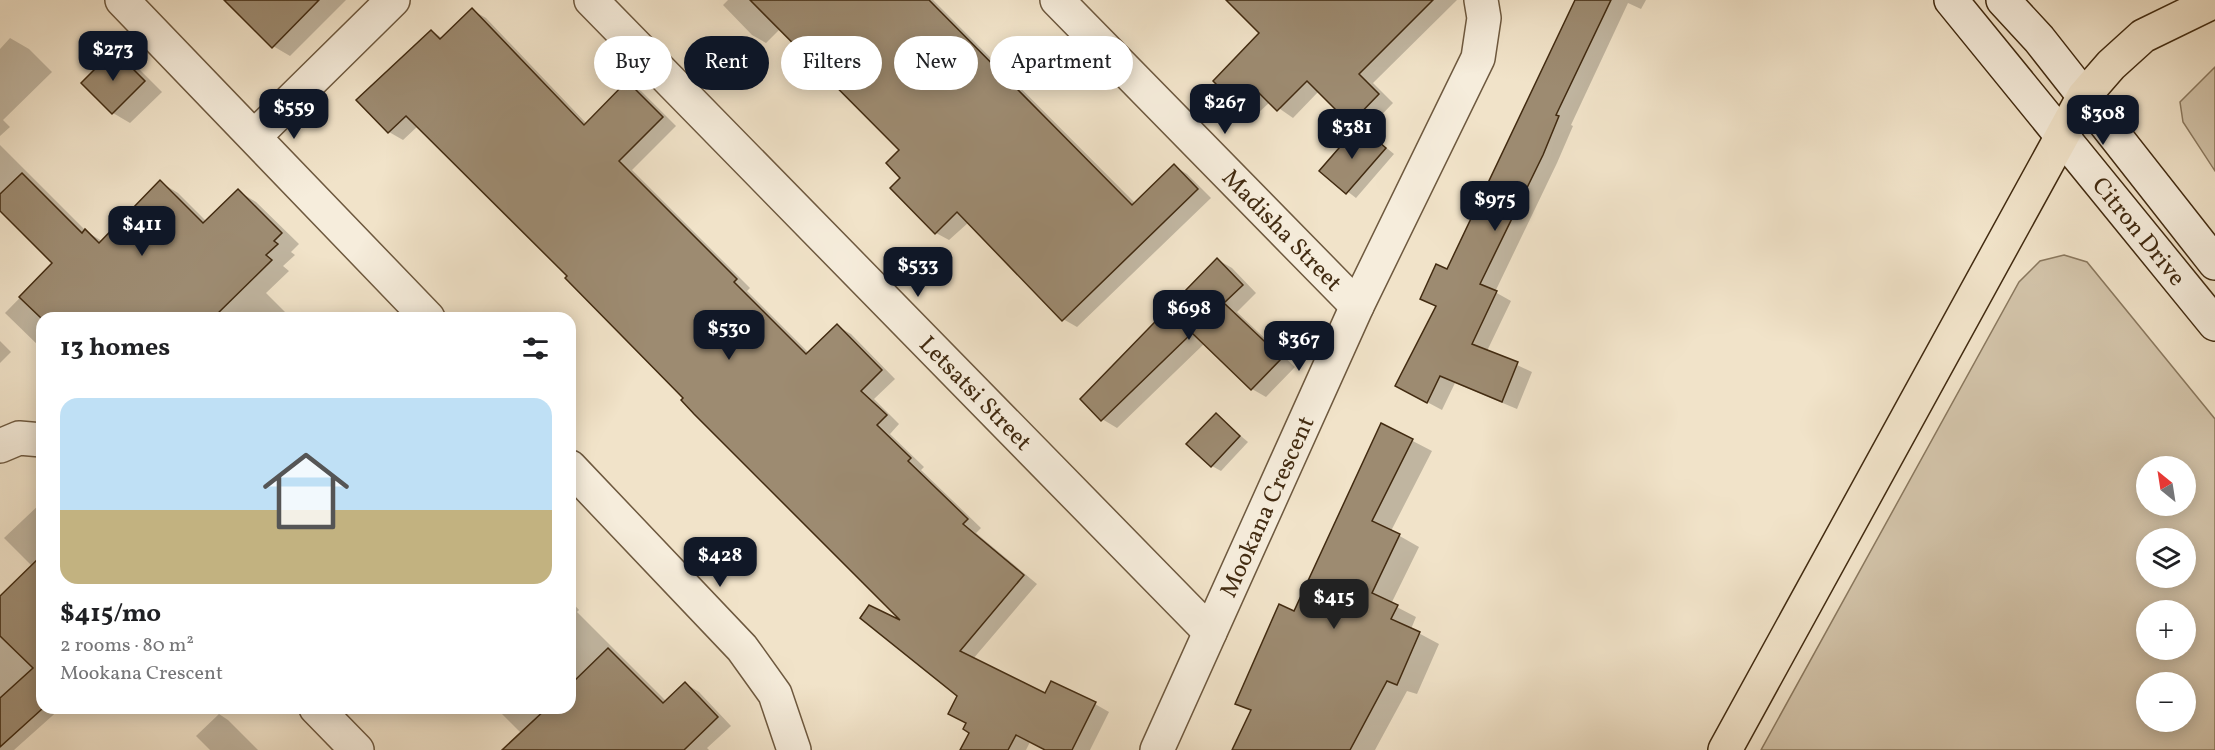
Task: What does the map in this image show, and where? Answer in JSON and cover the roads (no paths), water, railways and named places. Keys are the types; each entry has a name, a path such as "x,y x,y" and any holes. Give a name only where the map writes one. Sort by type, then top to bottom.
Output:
{"highway":[{"path":"1725,750 2084,96 2111,65 2143,36 2215,1"}],"street":[{"path":"122,0 422,312"},
{"path":"255,136 393,0"},
{"name":"Letsatsi Street","path":"591,0 1210,632"},
{"name":"Madisha Street","path":"1057,0 1357,306"},
{"name":"Mookana Crescent","path":"1157,750 1357,306 1478,58 1484,18 1481,0"},
{"name":"Citron Drive","path":"1951,0 2215,324"},
{"name":"Citron Drive","path":"2002,0 2039,39 2215,263"},
{"path":"0,446 19,438 36,439"},
{"path":"576,473 742,648 775,694 794,750"},
{"path":"322,714 357,750"}]}
